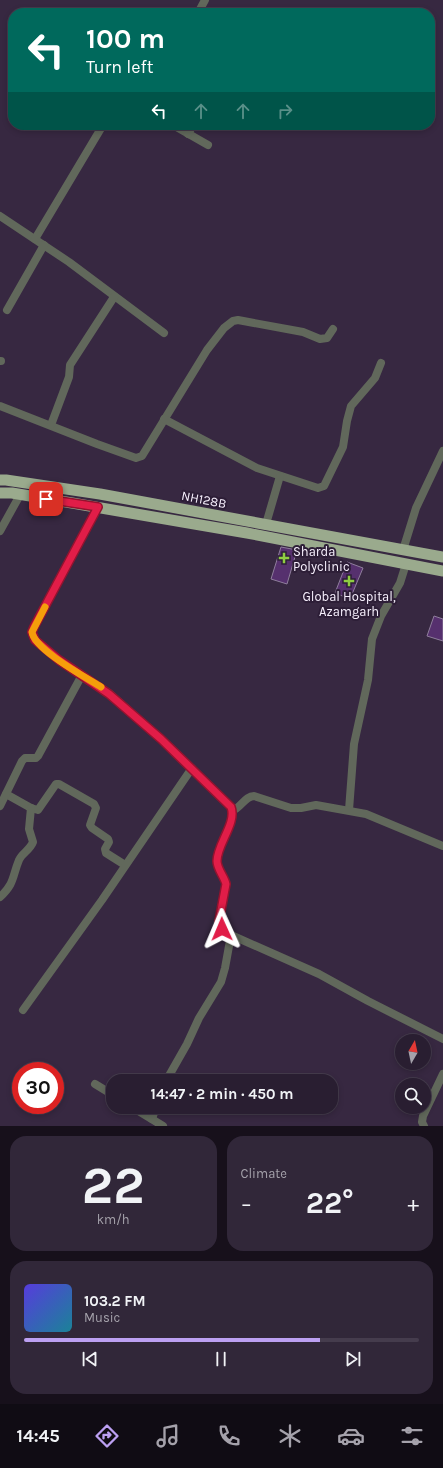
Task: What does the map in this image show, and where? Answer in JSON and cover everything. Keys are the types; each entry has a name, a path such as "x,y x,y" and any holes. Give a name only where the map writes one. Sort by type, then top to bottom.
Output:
{"highway":[{"name":"NH128B","path":"0,480 100,494 443,557"},
{"path":"0,493 98,507 247,533 443,571"}],"street":[{"path":"35,239 100,130"},
{"path":"181,130 208,146"},
{"path":"188,134 190,130"},
{"path":"0,216 70,262 114,297 164,333"},
{"path":"7,310 44,245"},
{"path":"51,425 70,377 70,365 114,297"},
{"path":"0,406 136,458 142,456 207,350 224,328 234,321 238,320 299,331 311,334 320,339 327,338 333,329"},
{"path":"164,419 257,468 318,488 324,486 343,447 346,421 351,406 375,378 381,363"},
{"path":"403,550 416,508 443,451"},
{"path":"266,524 280,476"},
{"path":"0,530 20,495"},
{"path":"98,507 32,632 35,640 55,658 109,694 161,739 227,802 232,811 232,816 217,856 217,866 225,879 226,884 219,925 231,935 319,974 363,999 443,1039"},
{"path":"349,810 354,744 368,680 372,639 381,616 400,583 406,564"},
{"path":"0,806 22,761 25,758 36,758 38,756 82,675"},
{"path":"23,1010 192,768"},
{"path":"6,794 31,808 38,810 56,784 59,784 94,804 96,808 90,825 108,839 109,842 105,849 106,853 125,865"},
{"path":"232,811 239,807 250,796 291,808 316,805 349,810 375,817 443,846"},
{"path":"0,897 14,880 20,859 32,846 33,838 29,829 31,808"},
{"path":"170,1074 187,1044 198,1018 221,982 231,935"},
{"path":"424,1126 422,1122 424,1116 443,1074"},
{"path":"95,1084 106,1091"},
{"path":"144,1114 163,1126"},
{"path":"152,1119 154,1114"}],"building":[{"path":"281,547 297,550 287,584 271,579"},
{"path":"347,562 363,568 350,599 335,593"},
{"path":"434,616 443,619 443,641 427,636"}],"slow traffic":[{"path":"45,607 32,632 35,640 70,668 101,687"}],"place":[{"name":"Sharda Polyclinic","path":"284,558"},
{"name":"Global Hospital, Azamgarh","path":"349,581"}],"route":[{"path":"46,499 98,507 34,627 32,632 33,636 35,640 52,655 101,687 161,739 231,807 232,816 217,856 217,866 225,879 226,884 219,921 219,925 222,929"}]}
